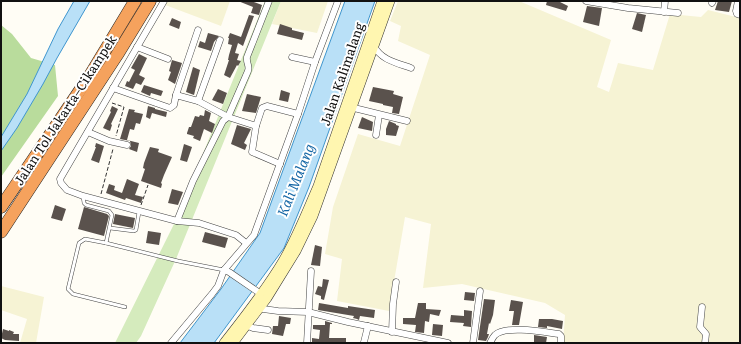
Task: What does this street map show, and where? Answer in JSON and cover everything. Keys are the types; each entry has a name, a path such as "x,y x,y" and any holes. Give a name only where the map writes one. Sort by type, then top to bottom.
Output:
{"highway":[{"name":"Jalan Tol Jakarta–Cikampek","path":"1,197 78,84 128,1"},
{"path":"1,207 89,77 135,1"},
{"path":"1,218 94,80 142,1"},
{"name":"Jalan Tol Jakarta–Cikampek","path":"1,232 117,55 150,1"}],"main road":[{"name":"Jalan Kalimalang","path":"257,305 258,292 282,261 306,214 318,186 370,45 382,1"},
{"name":"Jalan Kalimalang","path":"370,45 390,1"},
{"name":"Jalan Kalimalang","path":"228,342 243,324 296,251 313,216 348,107"}],"street":[{"path":"164,1 60,179 61,183 67,190 83,196 177,221 199,223 236,235 246,242"},
{"path":"177,221 193,181 223,121 228,117 248,71 248,57 269,1"},
{"path":"171,343 215,290 246,242 251,240 254,235 338,1"},
{"path":"586,1 628,8 678,13"},
{"path":"664,12 665,1"},
{"path":"738,1 736,11 737,14 740,15"},
{"path":"113,88 170,108 174,105 198,30"},
{"path":"198,102 220,40"},
{"path":"370,45 384,58 411,68"},
{"path":"137,46 168,59"},
{"path":"292,57 315,62"},
{"path":"176,95 198,102 228,117 256,126"},
{"path":"280,164 252,152 256,126 264,106 298,114"},
{"path":"348,107 407,121"},
{"path":"376,135 380,115"},
{"path":"88,132 109,141 128,145"},
{"path":"227,271 258,292"},
{"path":"307,343 311,272"},
{"path":"392,332 393,304 396,282"},
{"path":"472,343 480,291"},
{"path":"257,305 263,309 308,312 425,341 448,343"},
{"path":"702,307 700,327 706,334 705,343"},
{"path":"243,324 253,328 268,330"},
{"path":"364,342 368,326"},
{"path":"490,343 494,336 499,332 510,330 559,334 561,336 561,343"}],"lane":[{"path":"83,196 84,203 86,205 111,212 110,228 106,243"},
{"path":"110,228 136,230 139,212"},
{"path":"125,307 73,294 68,289 79,243 85,239 227,271"}],"path":[{"path":"139,212 148,185"}],"shaded area":[{"path":"161,1 230,1 221,26 160,3"},
{"path":"281,1 328,1 317,33 272,24"},
{"path":"398,1 519,1 611,40 597,87 609,92 618,63 653,70 670,14 701,17 708,10 740,18 740,343 563,343 565,315 545,303 462,284 423,288 431,224 405,217 389,311 337,301 342,259 325,254 333,207 358,134 400,146 430,55 398,41 401,26 390,21"},
{"path":"1,286 44,297 36,343 20,343 27,319 1,310"}],"green space":[{"path":"265,1 281,1 176,259 141,336 136,343 115,343 176,220"},
{"path":"1,25 12,34 31,58 55,65 58,96 1,177"}],"water":[{"path":"74,1 90,1 17,128 1,151 1,137 27,94 58,29"},
{"name":"Kali Malang","path":"345,1 375,1 309,187 284,248 214,343 180,343 221,289 260,233"}],"building":[{"path":"238,1 251,1 262,5 259,15 251,13 253,7"},
{"path":"547,1 558,1 568,6 566,11 546,5"},
{"path":"718,1 732,1 729,12 715,10"},
{"path":"587,6 602,8 599,26 583,22"},
{"path":"637,13 646,15 642,32 632,29"},
{"path":"249,15 254,16 243,46 238,43 235,53 239,54 237,60 241,61 230,78 224,75 232,45 228,44 228,38 230,33 241,37"},
{"path":"172,18 181,22 179,29 169,25"},
{"path":"280,24 292,28 292,30 304,33 302,40 277,34"},
{"path":"208,33 219,36 214,42 211,51 198,47 200,41 205,43"},
{"path":"139,54 147,58 139,75 145,78 141,85 136,83 133,89 125,86 127,81 129,82 135,70 131,68"},
{"path":"172,60 182,63 175,84 168,80 171,72 169,71"},
{"path":"193,67 200,70 194,95 186,92"},
{"path":"144,85 163,91 161,96 151,93 150,96 141,92"},
{"path":"373,87 394,91 393,94 403,97 399,114 392,113 393,107 369,101"},
{"path":"218,89 227,93 223,104 212,100"},
{"path":"281,90 290,93 288,102 279,100"},
{"path":"247,94 261,97 256,113 242,111"},
{"path":"112,106 118,109 111,124 110,131 103,128 111,112"},
{"path":"148,106 167,112 166,117 152,113 150,119 146,117"},
{"path":"129,109 143,114 140,124 136,123 134,130 130,129 127,140 139,143 137,152 129,149 131,146 130,141 120,139"},
{"path":"205,110 211,113 209,121 215,124 212,133 204,129 200,141 187,133 195,116 204,116"},
{"path":"362,117 373,122 372,131 358,128"},
{"path":"389,121 399,126 396,136 386,135 386,129"},
{"path":"237,125 251,129 244,143 247,145 245,150 231,144"},
{"path":"96,143 104,146 99,163 91,160"},
{"path":"184,144 192,147 187,162 180,160"},
{"path":"150,147 159,149 158,152 172,157 161,183 161,188 141,181 145,169 143,168 144,163"},
{"path":"127,179 139,184 135,195 143,197 141,203 126,198 125,200 106,193 109,184 115,186 114,190 122,193"},
{"path":"172,189 183,192 178,205 168,203"},
{"path":"55,205 66,209 62,221 51,218"},
{"path":"84,207 107,214 109,216 104,236 78,229"},
{"path":"115,214 135,218 133,228 113,224"},
{"path":"148,231 161,233 159,245 146,243"},
{"path":"205,232 228,238 225,248 202,242"},
{"path":"315,245 322,247 320,266 311,265"},
{"path":"323,279 329,280 324,300 321,299 321,296 315,294 318,286 322,287"},
{"path":"465,292 475,293 474,301 464,300"},
{"path":"484,299 495,300 493,315 490,324 489,323 487,334 489,334 486,341 478,340"},
{"path":"511,300 523,302 519,325 512,325 514,311 509,311"},
{"path":"319,303 348,308 348,306 375,310 374,318 360,316 359,320 353,318 354,316 318,310"},
{"path":"418,303 426,303 426,309 441,310 439,316 430,314 429,322 425,321 424,333 415,332 416,325 403,324 403,318 415,318"},
{"path":"464,310 472,311 471,327 463,326 464,323 450,322 451,315 464,316"},
{"path":"279,316 291,318 290,324 286,324 283,336 272,334 273,326 278,326"},
{"path":"539,319 563,321 562,329 547,326 547,328 538,327"},
{"path":"325,321 332,323 330,324 329,338 346,338 346,343 312,343 312,338 319,339 320,330 313,329 313,325 325,325"},
{"path":"433,324 443,325 442,336 432,335"},
{"path":"3,329 14,332 13,334 19,334 19,341 5,340 1,338"},
{"path":"534,335 547,337 546,343 534,343"}]}
